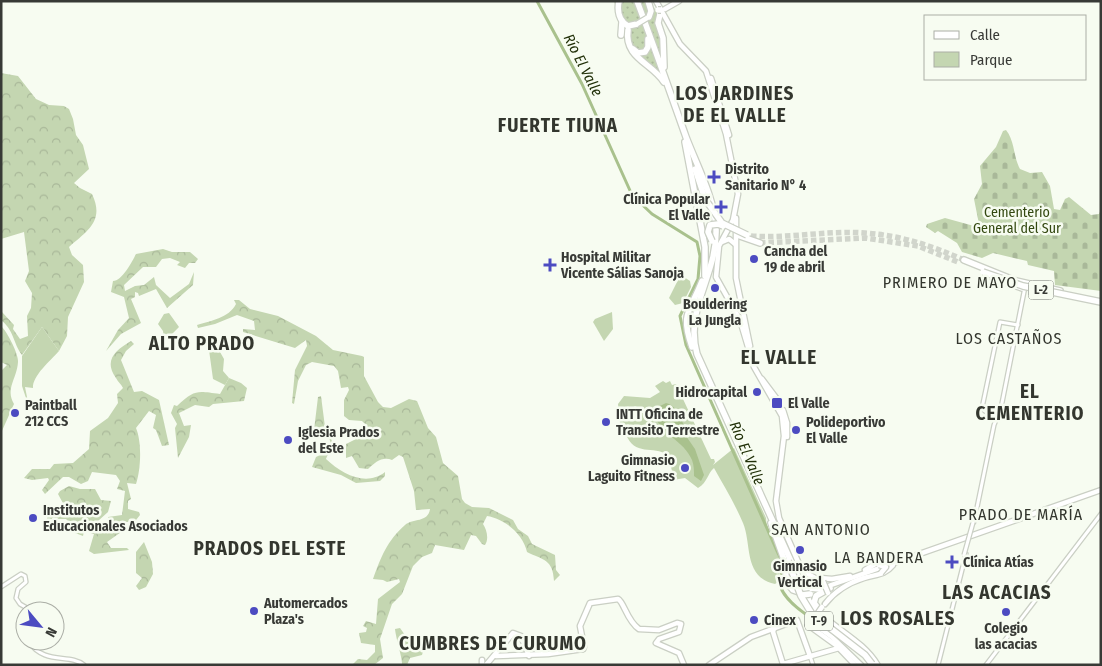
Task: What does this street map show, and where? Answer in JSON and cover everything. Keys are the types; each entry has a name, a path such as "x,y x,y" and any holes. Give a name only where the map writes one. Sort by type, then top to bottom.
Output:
{"highway":[{"path":"614,1 623,25 622,34 628,40 638,60 652,68 667,84"},
{"path":"620,1 619,13 623,22 628,26 637,25"},
{"path":"648,1 652,8 663,10 658,23 663,38 663,62 667,84"},
{"path":"647,30 654,43 660,42 655,22 648,18 651,11 648,1"},
{"path":"636,2 648,39 667,84"},
{"path":"636,2 667,84 685,138 690,163 705,202 725,228"},
{"path":"637,25 628,35 634,50 638,53 645,52 648,48 648,39"},
{"path":"628,30 628,40"},
{"path":"685,138 710,200 715,221 716,242 710,269"},
{"path":"690,147 705,202 722,222 760,243"},
{"name":"T-9","path":"690,163 706,258 705,275 691,324 691,340 696,357"},
{"path":"710,269 712,241 708,232 710,225 718,224 748,237"},
{"name":"L-2","path":"963,261 1018,283 1101,301"},
{"name":"T-9","path":"710,269 695,311 693,324 696,348 810,601 830,626 862,647 874,664"},
{"path":"981,269 1009,282 1062,293"},
{"name":"T-9","path":"705,275 686,314 687,330 696,357 788,561 800,596 812,614 874,664"},
{"path":"697,314 697,341 707,374"},
{"path":"771,523 786,565 787,584 791,591 802,594 828,591"},
{"name":"T-9","path":"794,566 806,586 820,589"},
{"path":"802,594 790,587 788,582 790,578 796,579 810,605 830,626"},
{"path":"810,593 820,589"},
{"path":"828,591 818,594 814,603 830,626"},
{"path":"813,623 830,626"}],"main road":[{"path":"657,1 682,43 708,70 727,125 741,187 735,225 736,278 734,308"},
{"path":"637,25 678,1"},
{"path":"667,18 680,44 707,73 734,165 738,190 736,207 731,224 719,246 716,277 740,320 754,368 782,416 784,436 776,501 779,518 799,564 808,574 820,580"},
{"path":"719,246 727,239 732,240 736,246"},
{"path":"736,278 754,362 782,408 787,422 787,439 778,498 780,512 800,562 820,580 828,591"},
{"path":"804,639 805,633 813,623 828,591 868,573 878,563 890,564 1101,491"},
{"path":"820,589 868,573 884,574 890,564"},
{"path":"823,604 838,590 857,580 868,573 879,565 886,567 881,573 868,573 820,580 808,578 806,584 814,588 845,579"},
{"path":"840,582 850,576"},
{"path":"823,604 819,603 816,599 820,593 857,580"},
{"path":"494,657 584,649 580,626 590,603 618,599 622,601 628,618 639,629 659,630 677,623 681,624 679,632 659,639 656,643 679,653 684,665"},
{"path":"709,665 750,637 796,620 810,656"},
{"path":"801,630 804,631 813,623"},
{"path":"813,623 862,665"},
{"path":"813,623 841,647 855,665"},
{"path":"772,630 783,664 841,647"},
{"path":"484,664 494,657 512,633 521,636 531,655"},
{"path":"502,648 502,652 506,655"},
{"path":"518,655 524,654 526,648"}],"street":[{"path":"938,665 979,499 1026,286"},
{"path":"997,417 989,415 982,410 1000,322 1018,325"},
{"path":"979,499 993,424 989,415"},
{"path":"986,665 1100,515"},
{"path":"964,556 974,517"},
{"path":"1,587 20,575 25,576 26,582 18,589 16,597 18,601"},
{"path":"38,651 46,659 60,661 75,660 84,665"},
{"path":"810,656 813,665"}],"green space":[{"path":"614,1 635,1 664,82 640,61 628,40 622,35 623,29"},
{"path":"637,1 649,1 652,8 661,10 660,28 663,62"},
{"path":"1,73 18,76 36,99 49,105 64,106 69,109 76,135 83,145 89,169 74,183 92,194 96,211 95,218 88,230 69,247 72,255 83,265 84,282 68,317 67,336 59,351 42,327 22,355 11,332 1,320 2,312 14,325 13,329 20,339 28,336 27,316 31,308 32,293 25,281 29,271 24,232 1,239"},
{"name":"Cementerio General del Sur","path":"1006,130 1011,139 1020,169 1030,173 1042,172 1050,186 1054,209 1060,210 1065,199 1069,197 1091,215 1099,214 1101,209 1101,291 1055,285 1054,271 1028,265 1027,261 993,253 982,258 962,252 957,243 938,231 935,233 926,227 927,224 945,218 974,226 979,224 974,199 982,184 980,166 996,147 1003,131"},
{"path":"163,249 172,252 190,252 198,259 195,263 189,263 185,268 177,265 180,262 170,258 162,259 156,267 143,267 124,285 125,291 135,286 144,285 154,277 156,285 170,298 189,284 194,272 193,285 167,308 156,289 139,296 135,292 135,297 131,299 141,323 121,334 106,351 118,330 129,318 124,297 111,292 113,281 123,275 136,254"},
{"path":"684,277 690,281 691,287 683,303 675,305 669,298 679,278"},
{"path":"234,300 239,300 250,309 278,316 316,336 333,350 364,357 364,376 378,402 383,407 391,408 409,399 417,401 428,428 436,437 443,463 458,476 462,499 465,503 472,507 489,508 513,520 518,529 528,536 532,544 555,555 556,570 560,575 554,581 552,568 549,564 527,552 522,539 512,528 500,520 487,516 483,524 487,534 485,545 476,536 471,535 464,550 435,545 432,553 422,557 413,566 402,594 392,604 380,639 383,658 374,665 352,665 358,659 367,660 375,652 375,645 361,643 359,633 366,632 367,628 363,626 366,621 376,624 378,599 400,582 399,579 387,582 373,579 385,550 405,525 423,518 429,513 430,509 416,510 414,491 403,457 399,455 392,460 382,459 368,469 359,468 352,456 346,458 346,444 360,437 366,425 362,421 349,420 344,416 344,400 349,390 348,387 341,388 338,371 334,366 312,362 306,365 298,381 294,404 292,403 295,370 307,346 306,340 295,348 243,332 243,329 255,330 254,321 237,315 215,324 198,328 197,325 229,313 236,304"},
{"path":"612,312 613,329 604,341 593,322 595,319"},
{"path":"169,313 179,327 167,339 164,338 163,331 158,324 164,314"},
{"path":"1,326 12,343 18,362 11,388 14,404 1,433 1,371 7,365 1,362"},
{"path":"42,327 59,351 39,373 33,388 25,387 29,407 22,386 22,356"},
{"path":"229,338 231,342 223,346 220,352 224,359 223,371 229,378 225,385 213,379 209,350 205,343"},
{"path":"131,341 134,344 126,351 121,360 134,392 142,391 159,400 169,445 162,446 156,430 153,428 156,415 149,411 136,428 140,456 136,484 127,483 131,499 128,501 128,509 139,512 140,515 136,520 123,523 124,530 107,542 111,548 127,548 129,550 94,554 89,551 94,534 84,531 83,536 70,531 69,522 66,519 47,519 47,515 60,513 65,507 58,494 69,486 80,489 95,489 101,500 111,501 108,512 98,521 100,527 110,526 108,517 122,515 125,491 117,489 120,481 116,475 92,472 88,481 81,484 69,477 63,477 45,494 42,490 49,480 48,478 32,480 24,478 32,469 50,469 54,464 73,463 89,449 90,431 108,418 118,403 117,394 123,388 112,372 111,361 120,348"},
{"path":"229,378 247,388 244,401 213,404 209,407 195,405 179,413 184,426 191,425 189,437 178,458 175,428 177,424 171,413 174,405 177,406 197,392 220,394"},
{"path":"663,381 666,383 670,381 672,385 676,384 711,459 714,459 713,465 734,448 766,518 769,535 778,556 780,572 778,582 775,584 765,580 753,567 743,523 714,468 704,483 698,488 685,478 673,480 668,455 634,446 626,434 621,433 618,404 624,396 650,398 660,392 655,386"},
{"path":"321,396 326,431 333,433 331,438 333,449 326,459 354,477 370,478 385,472 385,476 380,481 356,483 341,475 312,467 316,457 330,450 332,446 329,438 314,430 318,397"},
{"path":"144,542 152,562 153,574 146,587 139,590 136,586 142,578 136,573 136,552"},
{"path":"400,628 405,635 414,639 415,644 426,641 422,655 410,658 407,665 402,665 395,629"}],"shaded area":[{"path":"666,403 674,407 687,429 686,436 695,449 704,475 701,481 694,476 692,460 684,447 667,433 658,422 655,415 658,407"}],"waterway":[{"name":"Río El Valle","path":"537,1 582,84 632,195 652,214 697,242 700,256 698,279 680,316 686,345 781,560 783,568 780,586 787,597 813,619"}],"tunnel":[{"path":"751,236 765,237 851,232 879,234 916,242 964,260"},
{"path":"760,243 865,238 918,246 958,262"}],"place":[{"name":"Distrito Sanitario N° 4","path":"714,177"},
{"name":"Clínica Popular El Valle","path":"721,207"},
{"name":"Cancha del 19 de abril","path":"754,259"},
{"name":"Hospital Militar Vicente Sálias Sanoja","path":"550,265"},
{"name":"Bouldering La Jungla","path":"715,288"},
{"name":"Hidrocapital","path":"757,392"},
{"name":"El Valle","path":"777,403"},
{"name":"Paintball 212 CCS","path":"15,413"},
{"name":"INTT Oficina de Transito Terrestre","path":"606,422"},
{"name":"Polideportivo El Valle","path":"796,430"},
{"name":"Iglesia Prados del Este","path":"288,440"},
{"name":"Gimnasio Laguito Fitness","path":"685,468"},
{"name":"Institutos Educacionales Asociados","path":"33,518"},
{"name":"Gimnasio Vertical","path":"800,550"},
{"name":"Clínica Atías","path":"952,562"},
{"name":"Automercados Plaza's","path":"254,611"},
{"name":"Colegio las acacias","path":"1006,612"},
{"name":"Cinex","path":"754,620"}],"district":[{"name":"LOS JARDINES DE EL VALLE","path":"735,104"},
{"name":"FUERTE TIUNA","path":"558,125"},
{"name":"PRIMERO DE MAYO","path":"950,282"},
{"name":"LOS CASTAÑOS","path":"1009,338"},
{"name":"ALTO PRADO","path":"202,343"},
{"name":"EL VALLE","path":"779,357"},
{"name":"EL CEMENTERIO","path":"1030,402"},
{"name":"PRADO DE MARÍA","path":"1021,514"},
{"name":"SAN ANTONIO","path":"821,529"},
{"name":"PRADOS DEL ESTE","path":"270,548"},
{"name":"LA BANDERA","path":"879,557"},
{"name":"LAS ACACIAS","path":"997,592"},
{"name":"LOS ROSALES","path":"898,618"},
{"name":"CUMBRES DE CURUMO","path":"493,643"}]}
